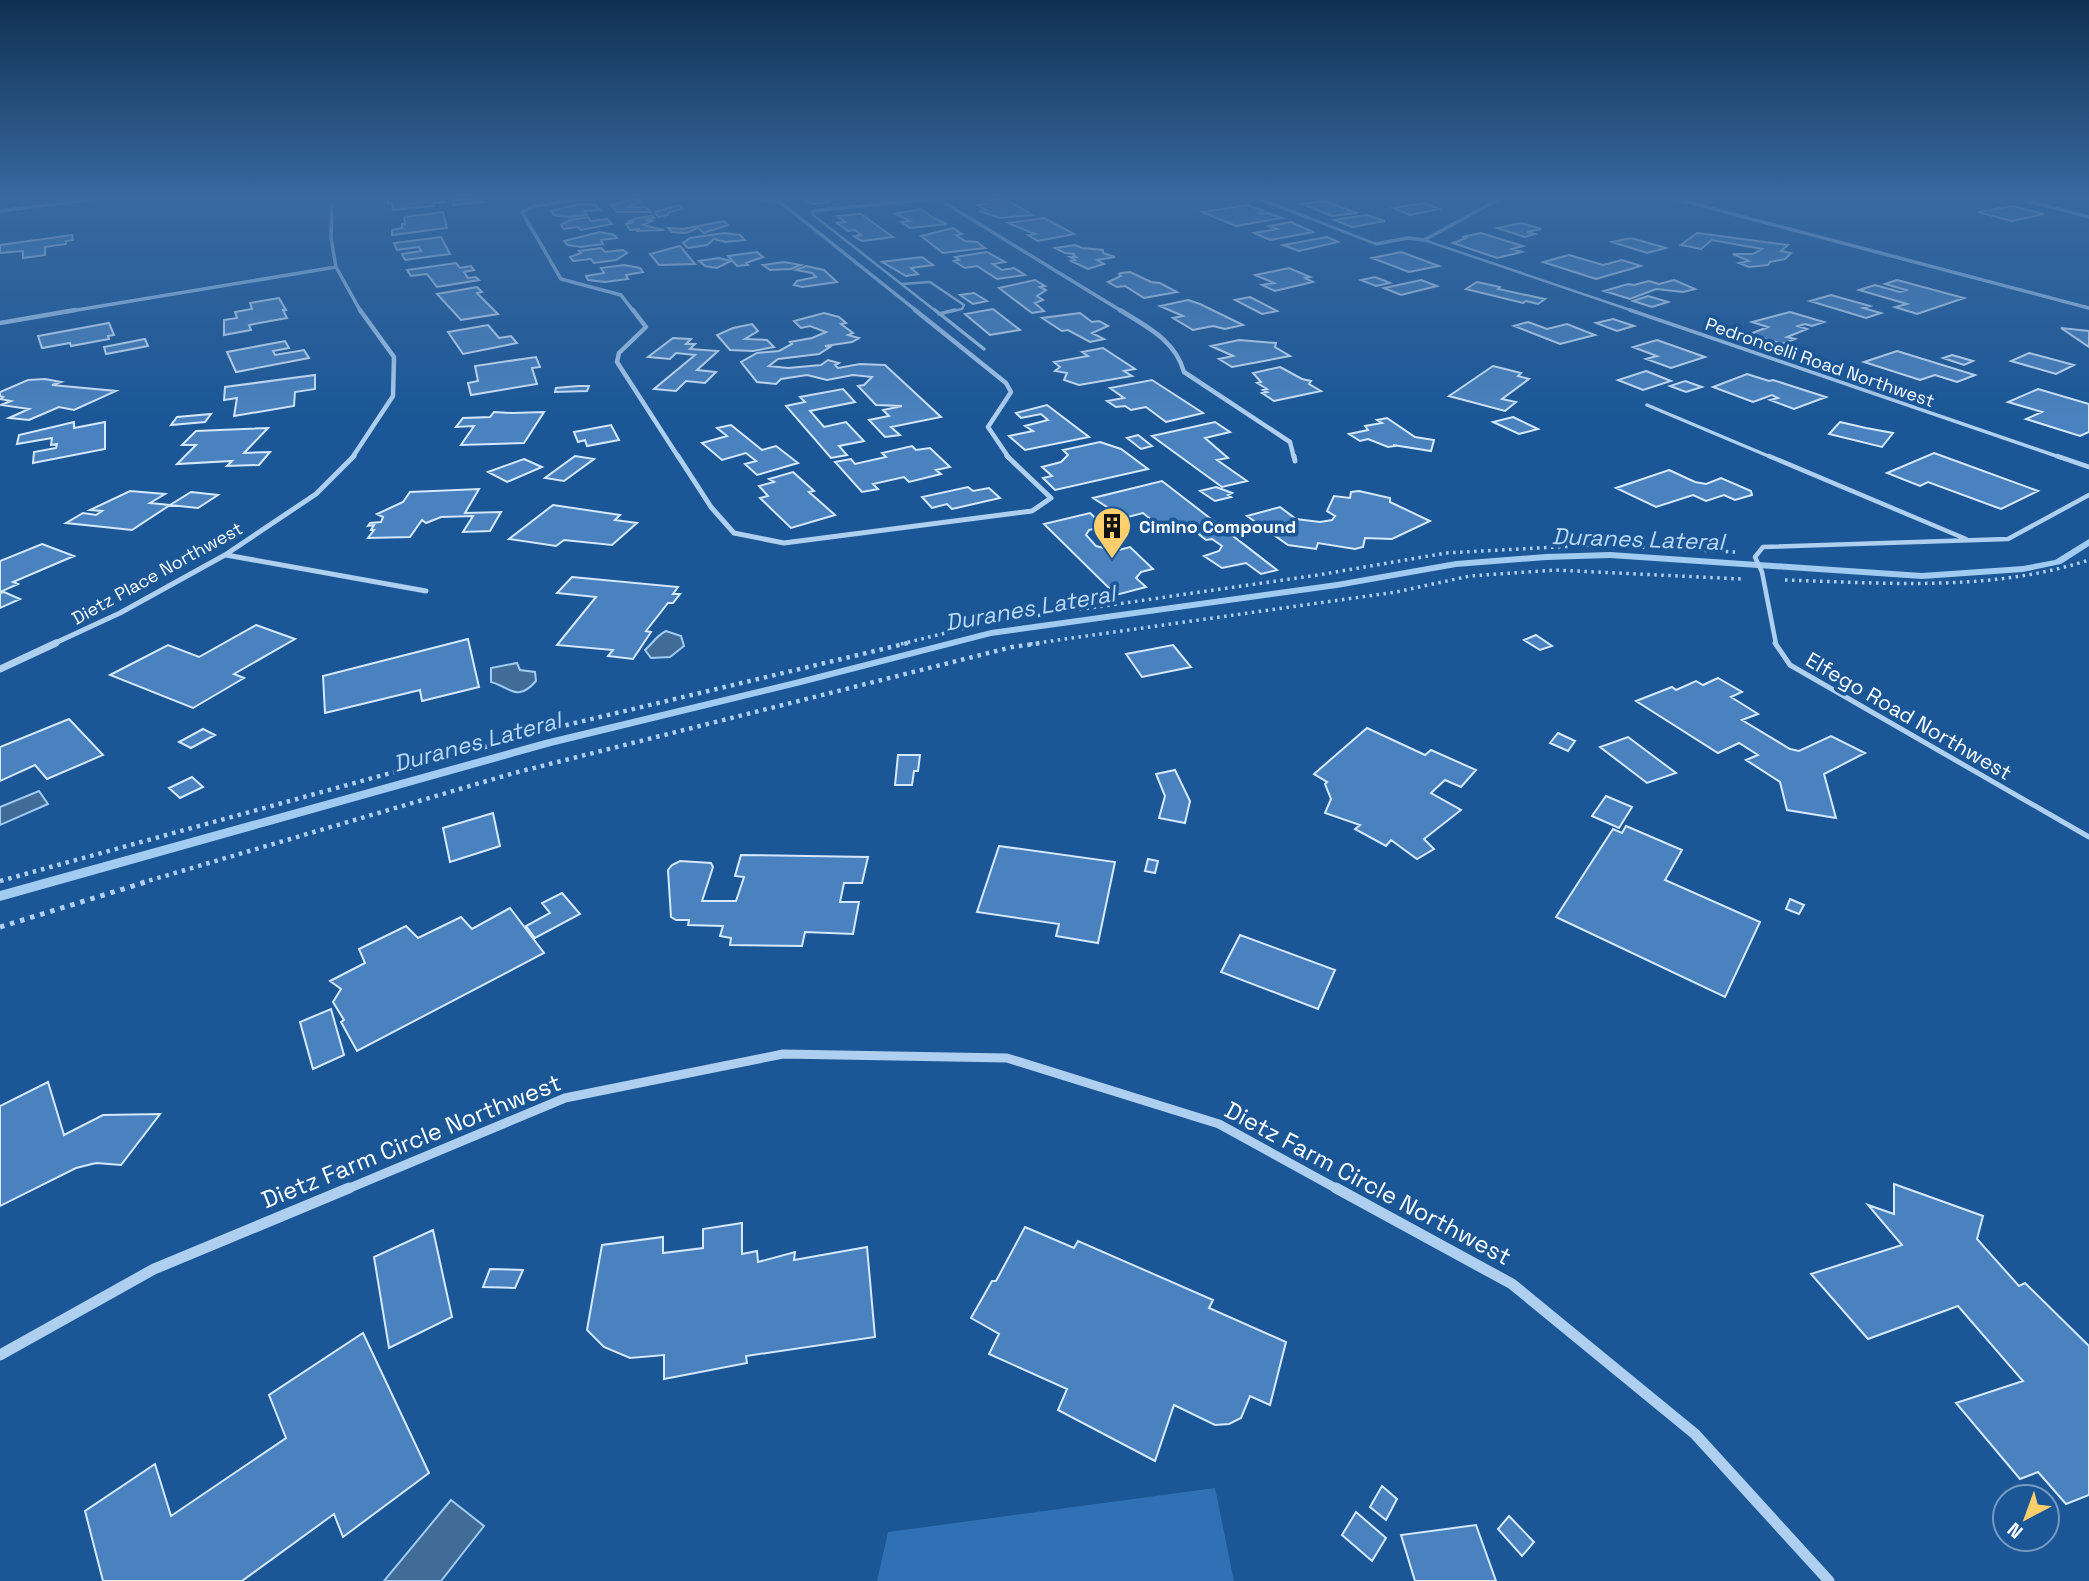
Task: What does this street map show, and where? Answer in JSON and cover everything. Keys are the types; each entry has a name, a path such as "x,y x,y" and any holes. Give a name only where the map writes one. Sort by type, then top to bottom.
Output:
{"street":[{"path":"0,323 306,272"},
{"name":"Dietz Place Northwest","path":"0,668 120,613 225,555 316,494 359,452 393,396 394,357 366,322 338,272"},
{"path":"557,272 561,279 621,295 646,327 619,353 617,362 711,507 734,533 784,543 1032,512 1051,498 1004,453 988,427 1011,392 1006,383 868,272"},
{"path":"1057,272 1163,337 1180,357 1184,372 1290,442 1295,461"},
{"path":"1952,272 2089,308"},
{"path":"225,555 426,591"},
{"name":"Dietz Farm Circle Northwest","path":"0,1355 154,1269 565,1098 783,1054 1007,1058 1219,1124 1512,1284 1695,1434 1829,1581"}],"lane":[{"path":"886,272 984,349"},
{"name":"Pedroncelli Road Northwest","path":"1517,272 2089,467"},
{"path":"902,284 930,282 964,306 962,309 939,314"},
{"path":"1647,405 1969,540"},
{"path":"1755,558 1763,547 2008,539 2089,495"},
{"name":"Elfego Road Northwest","path":"1755,558 1762,572 1774,641 1790,665 2089,837"}],"path":[{"path":"0,881 550,729 986,623 1318,575 1446,553 1595,545 1736,552 1755,558"},
{"path":"0,927 514,773 1013,647 1396,592 1470,576 1555,570 1763,580 1978,583 2062,571 2089,559"}],"shaded area":[{"path":"666,631 681,636 684,646 670,657 651,658 645,650"},
{"path":"517,663 520,670 535,672 536,681 529,688 514,692 491,682 491,668"},
{"path":"39,791 48,804 0,825 0,807"},
{"path":"1215,1488 1234,1581 877,1581 888,1532"},
{"path":"451,1500 484,1526 441,1581 384,1581"}],"building":[{"path":"408,272 465,272 468,278 476,277 479,280 437,287 427,274 411,276"},
{"path":"643,272 626,275 628,279 605,282 588,280 586,276"},
{"path":"805,272 826,272 837,282 802,287 794,285 797,281 816,277"},
{"path":"899,272 918,274 906,276"},
{"path":"986,272 1020,272 1025,275 997,279"},
{"path":"1130,272 1177,292 1144,298 1125,286 1117,287 1108,282 1121,276 1121,273"},
{"path":"1298,272 1310,277 1305,278 1313,282 1275,291 1262,285 1274,283 1255,275"},
{"path":"1573,272 1621,272 1596,279"},
{"path":"1375,277 1390,283 1376,286 1361,280"},
{"path":"1035,280 1045,286 1040,287 1046,290 1037,296 1043,300 1035,303 1044,311 1032,313 999,288"},
{"path":"1421,280 1437,286 1401,295 1384,288"},
{"path":"1674,280 1695,289 1683,292 1656,289 1630,299 1604,291 1628,284 1649,281 1659,284"},
{"path":"1897,280 1964,298 1917,314 1895,307 1907,304 1859,290 1875,285 1900,292 1906,290 1885,284"},
{"path":"1477,282 1545,299 1538,304 1526,301 1523,303 1466,289"},
{"path":"477,287 482,292 477,293 498,314 461,320 437,294"},
{"path":"974,293 987,301 973,304 960,295"},
{"path":"1831,295 1870,306 1863,308 1881,313 1866,318 1810,301"},
{"path":"1648,296 1668,302 1652,307 1633,301"},
{"path":"1250,297 1277,311 1262,314 1235,300"},
{"path":"279,298 287,318 249,325 251,330 224,335 224,320 237,318 235,312 252,309 250,303"},
{"path":"1188,300 1243,325 1225,329 1213,326 1193,330 1173,318 1183,316 1160,306"},
{"path":"993,309 1020,330 990,335 965,314"},
{"path":"1790,312 1824,322 1812,326 1798,326 1807,329 1787,337 1795,339 1782,344 1750,334 1768,327 1752,322"},
{"path":"824,313 839,317 846,323 841,324 853,333 848,335 859,338 852,342 825,346 830,347 819,354 778,359 769,366 788,368 821,365 828,360 839,363 835,365 838,368 860,364 885,365 941,417 891,427 900,435 885,437 869,420 889,416 883,410 902,406 876,405 858,386 864,385 872,377 853,375 827,380 807,375 781,379 776,384 757,382 741,362 757,353 779,351 792,344 790,342 826,332 810,326 801,328 794,321"},
{"path":"1080,313 1092,322 1099,321 1108,326 1092,333 1104,339 1090,342 1068,330 1062,331 1042,318"},
{"path":"1613,319 1634,326 1617,331 1596,323"},
{"path":"1528,322 1547,329 1567,324 1595,335 1560,344 1514,326"},
{"path":"109,323 114,335 108,336 109,339 71,346 70,343 42,348 38,336"},
{"path":"752,324 758,331 745,339 767,340 774,347 753,351 730,350 717,335 733,328"},
{"path":"488,325 499,338 511,336 517,343 463,354 448,332"},
{"path":"2061,328 2089,331 2089,347"},
{"path":"673,338 691,339 686,344 695,344 690,349 718,351 697,370 716,372 705,383 686,381 676,391 654,389 695,355 676,353 670,359 648,357"},
{"path":"145,339 148,346 106,354 104,347"},
{"path":"1239,340 1276,343 1275,347 1290,356 1232,367 1219,359 1233,356 1211,346"},
{"path":"1657,340 1705,357 1671,368 1646,359 1657,356 1633,347"},
{"path":"285,341 289,348 273,351 275,355 304,350 309,358 236,372 227,352"},
{"path":"1103,348 1135,369 1124,371 1132,376 1079,385 1064,380 1067,373 1055,371 1060,367 1054,362 1088,356 1082,352"},
{"path":"1897,351 1975,375 1957,382 1935,375 1920,380 1864,362"},
{"path":"2029,353 2074,365 2056,374 2011,361"},
{"path":"1952,355 1973,361 1964,365 1943,358"},
{"path":"536,357 540,367 532,368 537,384 471,395 468,383 478,381 475,366"},
{"path":"1493,366 1521,373 1518,376 1529,379 1502,399 1516,402 1505,411 1449,396"},
{"path":"1280,367 1311,381 1309,384 1321,391 1274,401 1262,393 1267,392 1263,390 1267,389 1257,383 1261,382 1253,373"},
{"path":"1646,371 1671,381 1643,390 1618,380"},
{"path":"1747,374 1826,397 1794,409 1770,400 1778,398 1772,395 1753,402 1713,387"},
{"path":"315,375 315,389 295,392 294,406 234,416 237,398 224,400 225,387"},
{"path":"28,380 61,382 52,385 116,391 74,410 59,407 29,420 9,418 29,409 1,405 11,401 0,399 3,397 0,392"},
{"path":"1152,380 1203,413 1166,422 1146,407 1131,410 1125,406 1116,407 1107,401 1124,398 1110,388"},
{"path":"1685,381 1702,387 1686,392 1670,386"},
{"path":"589,386 587,391 555,392 556,388"},
{"path":"843,389 855,402 810,411 824,427 846,422 864,441 839,446 847,455 831,458 786,406 805,402 800,397"},
{"path":"2038,389 2089,404 2089,432 2080,436 2026,419 2042,412 2008,402"},
{"path":"1047,405 1089,437 1025,450 1009,436 1033,431 1025,426 1048,420 1041,414 1021,418 1016,413"},
{"path":"494,412 544,412 524,443 461,445 474,426 456,427 463,418 490,417"},
{"path":"211,414 205,422 171,425 177,417"},
{"path":"1513,417 1538,429 1519,434 1493,422"},
{"path":"1387,418 1415,437 1434,440 1431,451 1393,445 1395,446 1388,447 1368,439 1360,441 1349,434 1368,430 1365,426 1382,423 1377,420"},
{"path":"74,422 74,428 105,422 105,449 33,463 34,452 56,448 57,444 51,445 52,438 17,444 19,435"},
{"path":"1215,422 1230,432 1205,438 1228,458 1217,460 1247,481 1222,487 1152,436"},
{"path":"1840,422 1893,433 1882,447 1829,434"},
{"path":"611,425 619,440 587,446 585,440 578,442 574,432"},
{"path":"731,425 762,450 776,446 798,463 757,475 745,464 756,461 746,453 722,460 702,443 727,436 717,428"},
{"path":"268,428 244,453 270,452 259,465 227,466 232,461 177,464 196,445 182,445 196,431"},
{"path":"1138,435 1152,446 1141,449 1127,438"},
{"path":"1100,442 1121,449 1148,469 1055,490 1043,478 1052,476 1042,467 1061,462 1068,455 1063,450"},
{"path":"912,446 916,450 930,448 950,467 936,470 941,474 909,482 904,477 873,484 878,489 862,492 835,462 851,459 855,464 886,457 882,453"},
{"path":"1934,453 2038,491 2001,509 1928,482 1920,486 1887,473"},
{"path":"575,456 594,459 564,481 545,478"},
{"path":"524,459 542,467 507,482 488,472"},
{"path":"1669,470 1706,484 1721,478 1751,491 1752,495 1735,500 1724,495 1706,501 1693,495 1656,507 1616,488"},
{"path":"793,472 814,491 809,492 835,515 791,528 760,498 768,496 759,486 774,482 769,479"},
{"path":"1162,481 1277,570 1261,574 1246,563 1222,568 1204,556 1219,551 1222,546 1212,539 1206,540 1196,532 1170,535 1143,513 1124,518 1093,498"},
{"path":"968,487 973,491 989,488 1000,498 952,509 947,504 932,508 922,497"},
{"path":"1216,487 1232,493 1228,495 1231,497 1215,501 1200,491"},
{"path":"479,489 465,513 501,512 490,531 463,532 473,516 441,517 426,523 422,520 410,537 368,538 374,530 371,530 374,525 368,526 370,523 381,522 383,517 377,514 403,502 410,492"},
{"path":"130,491 165,494 150,503 170,505 132,530 66,523 83,513 96,515 102,511 90,510"},
{"path":"1359,491 1390,498 1390,502 1430,521 1392,539 1365,538 1363,547 1355,549 1318,543 1316,549 1288,545 1247,516 1280,507 1296,519 1320,522 1332,520 1335,516 1327,511 1334,496 1350,498 1351,492"},
{"path":"191,492 218,495 198,508 170,505"},
{"path":"553,505 620,515 615,520 637,523 612,545 564,540 556,546 509,539"},
{"name":"Cimino Compound","path":"1090,513 1104,526 1089,530 1086,535 1096,546 1115,551 1130,547 1153,569 1141,572 1136,578 1146,587 1116,595 1044,524"},
{"path":"42,544 74,556 13,582 18,584 0,592 0,561"},
{"path":"572,577 678,587 673,594 680,594 673,603 668,603 646,631 651,632 633,659 608,656 613,650 557,645 596,597 557,593"},
{"path":"4,592 20,599 0,608 0,593"},
{"path":"256,625 295,639 234,674 244,678 193,708 110,675 168,645 199,657"},
{"path":"1536,635 1552,646 1540,650 1524,640"},
{"path":"468,639 479,687 422,701 420,690 325,713 323,676"},
{"path":"1173,645 1191,667 1142,677 1126,654"},
{"path":"1718,678 1742,692 1731,697 1758,714 1742,720 1790,749 1799,751 1831,736 1865,753 1824,774 1836,818 1787,810 1780,782 1746,760 1758,755 1739,743 1718,753 1636,701 1672,687 1676,690 1696,681 1703,685"},
{"path":"69,719 103,755 47,779 35,765 0,781 0,747"},
{"path":"1367,728 1425,755 1431,750 1476,770 1461,787 1445,780 1431,793 1461,810 1424,839 1434,849 1417,859 1391,840 1386,846 1355,829 1360,825 1325,813 1331,799 1325,784 1327,782 1314,774"},
{"path":"203,729 215,735 191,748 179,742"},
{"path":"1558,733 1575,741 1568,751 1550,743"},
{"path":"1628,737 1676,773 1647,783 1600,747"},
{"path":"898,755 920,755 918,771 914,771 912,785 895,785"},
{"path":"1175,770 1190,801 1185,823 1159,818 1165,796 1156,774"},
{"path":"192,777 203,787 180,798 169,788"},
{"path":"1606,796 1632,807 1619,828 1592,816"},
{"path":"493,813 500,846 450,862 443,828"},
{"path":"1626,826 1682,850 1665,880 1760,922 1725,997 1556,917 1613,829 1622,833"},
{"path":"999,846 1115,862 1098,943 1056,936 1059,924 977,912"},
{"path":"741,855 868,857 862,883 844,883 840,902 859,902 853,934 805,932 802,946 730,945 731,938 720,936 723,926 688,925 689,920 676,920 671,917 668,870 672,865 680,861 711,863 713,867 702,901 736,901 744,877 735,876"},
{"path":"1148,859 1158,861 1155,873 1145,871"},
{"path":"562,893 580,914 535,938 526,926 550,913 542,903"},
{"path":"1790,899 1804,905 1799,914 1786,909"},
{"path":"510,908 544,953 357,1051 333,1002 341,989 330,981 365,963 359,949 406,926 418,938 461,917 472,929"},
{"path":"1240,935 1335,970 1318,1009 1221,972"},
{"path":"331,1009 344,1055 313,1069 300,1022"},
{"path":"48,1082 64,1135 103,1115 160,1114 121,1165 96,1163 76,1168 0,1206 0,1106"},
{"path":"1894,1184 1983,1216 1977,1239 2019,1286 2025,1283 2089,1346 2089,1495 2066,1504 2061,1498 2061,1483 2048,1483 2038,1472 2020,1479 1956,1403 2023,1381 1958,1306 1868,1339 1811,1274 1902,1245 1868,1205 1894,1214"},
{"path":"742,1223 742,1254 757,1251 758,1262 795,1252 794,1260 867,1247 875,1337 746,1356 747,1363 664,1379 664,1355 630,1358 604,1347 587,1330 602,1245 663,1237 663,1253 703,1248 703,1229"},
{"path":"1025,1227 1074,1248 1078,1241 1213,1300 1209,1308 1286,1342 1270,1405 1250,1396 1241,1418 1229,1424 1215,1425 1174,1405 1155,1461 1058,1410 1067,1389 989,1354 999,1334 971,1318 992,1281 996,1281"},
{"path":"433,1230 452,1317 389,1348 374,1257"},
{"path":"490,1269 523,1270 515,1288 483,1287"},
{"path":"363,1333 429,1473 343,1537 334,1514 242,1581 103,1581 85,1511 155,1464 171,1516 286,1438 269,1395"},
{"path":"1382,1486 1397,1499 1386,1520 1370,1507"},
{"path":"1356,1512 1386,1538 1372,1561 1342,1535"},
{"path":"1509,1516 1534,1542 1522,1556 1498,1529"},
{"path":"1476,1525 1496,1581 1415,1581 1401,1535"}],"waterway":[{"name":"Duranes Lateral","path":"0,896 549,743 991,633 1337,585 1456,564 1610,555 1922,576 2023,569 2058,562 2089,542"}],"place":[{"name":"Cimino Compound","path":"1112,560"}]}
